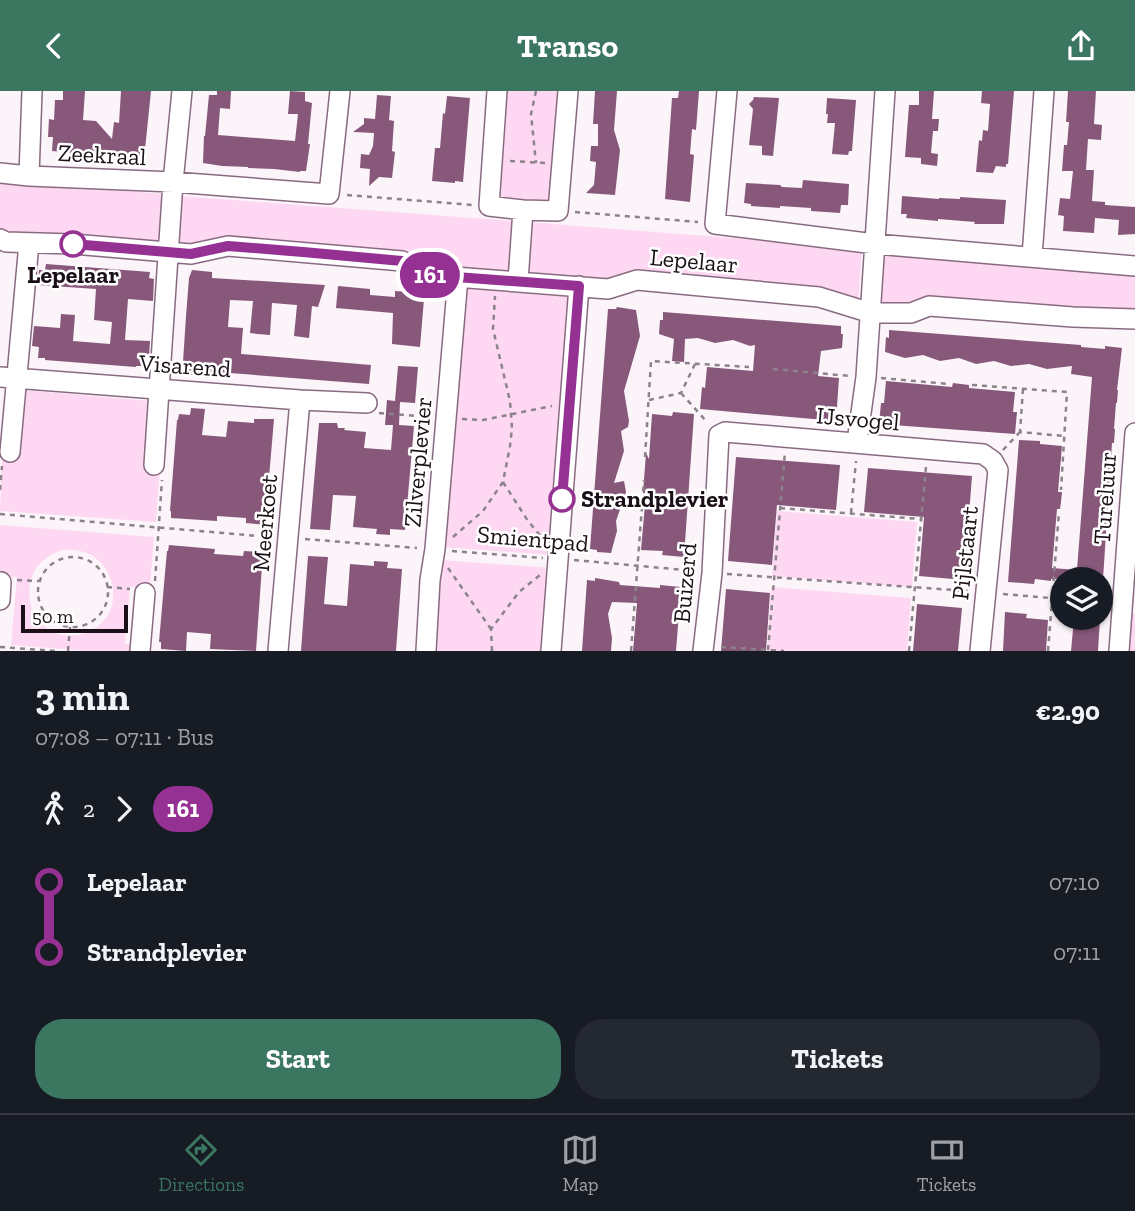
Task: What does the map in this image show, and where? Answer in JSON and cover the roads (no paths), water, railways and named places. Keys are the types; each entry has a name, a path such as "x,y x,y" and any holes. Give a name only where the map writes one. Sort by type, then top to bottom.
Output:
{"street":[{"name":"Zeekraal","path":"32,91 29,176 173,182 330,194 340,91"},
{"name":"Zeekraal","path":"158,470 159,389 182,91"},
{"path":"497,91 489,207 558,211 568,91"},
{"path":"727,91 715,224 876,244 1135,266"},
{"path":"858,442 871,313 885,91"},
{"path":"1032,257 1044,91"},
{"path":"0,173 29,176"},
{"path":"518,281 523,210"},
{"name":"Lepelaar","path":"0,239 191,254 228,246 402,261 429,275 608,289 637,280 819,297 871,313 911,313 929,306 1135,319"},
{"path":"10,452 9,378 29,243"},
{"name":"Zilverplevier","path":"426,651 458,277"},
{"path":"551,651 579,286"},
{"name":"Visarend","path":"9,378 367,403"},
{"name":"Meerkoet","path":"278,651 300,400"},
{"name":"IJsvogel","path":"719,435 725,432 858,442 983,454 993,461"},
{"name":"Tureluur","path":"1118,651 1135,433"},
{"name":"Buizerd","path":"703,648 712,573 719,435"},
{"name":"Pijlstaart","path":"980,651 998,470 993,461"},
{"path":"139,651 145,593"}],"place":[{"name":"Lepelaar","path":"73,244"},
{"name":"Strandplevier","path":"562,499"}]}
